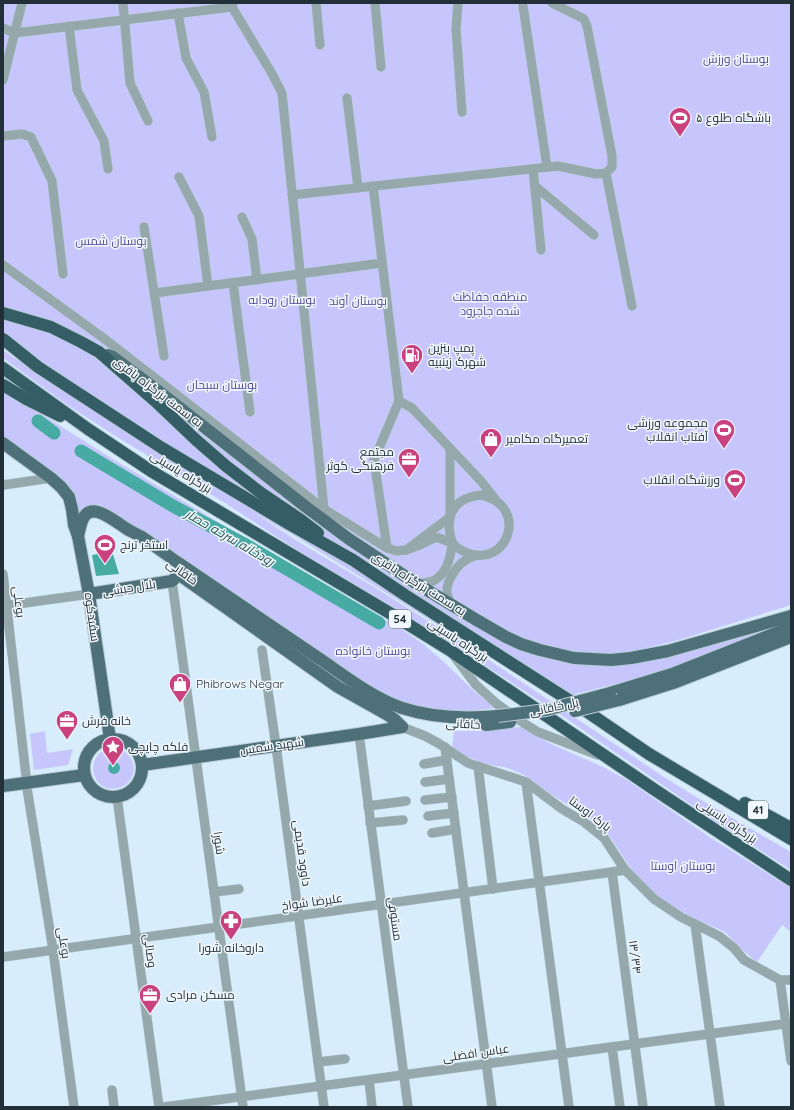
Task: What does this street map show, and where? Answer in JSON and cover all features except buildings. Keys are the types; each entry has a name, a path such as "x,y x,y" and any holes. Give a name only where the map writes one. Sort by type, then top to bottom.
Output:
{"highway":[{"path":"3,313 51,328 82,342 99,352 155,400 195,439 226,466 261,493 301,520 353,560"},
{"name":"بزرگراه یاسینی","path":"3,339 38,367 162,448 353,560 405,595 586,710 649,754 791,839"},
{"name":"بزرگراه یاسینی","path":"3,368 88,429 151,471 451,651 732,842 791,880"},
{"path":"3,385 28,400 88,429"},
{"name":"41","path":"723,798 747,803 791,828"}],"main road":[{"name":"به سمت بزرگراه باقری","path":"99,352 113,357 349,539 417,584 506,637 522,644 574,658 611,660 648,656 791,616"},
{"path":"3,443 51,478"},
{"name":"سفیدکوه","path":"51,478 69,496 72,509 89,594 110,739"},
{"path":"78,536 83,518 86,514 91,512 98,512 109,517 129,530"},
{"name":"خاقانی","path":"129,530 138,541 181,572 352,686 388,707 412,716 458,725 479,726 510,722"},
{"name":"خاقانی","path":"129,530 141,536 355,682 390,703 413,711 448,717 483,718 498,716"},
{"path":"181,572 184,578 338,686 388,715 402,727"},
{"name":"بلال حبشی","path":"89,594 172,581 181,572"},
{"path":"614,697 791,627"},
{"path":"614,697 676,682 791,637"},
{"name":"پل خاقانی","path":"498,716 546,710 614,697"},
{"name":"پل خاقانی","path":"510,722 565,713 614,697"},
{"name":"شهید شمس","path":"142,765 402,727"},
{"path":"110,739 119,739 127,742 135,748 140,756 142,765 142,774 139,782 133,790 126,795 117,797 108,797 99,794 87,782 83,772 87,754 93,747 110,739"},
{"path":"3,779 26,779 83,772"},
{"path":"3,786 26,779"}],"street":[{"path":"3,80 22,3"},
{"path":"123,3 130,83 148,121"},
{"path":"316,3 320,45"},
{"path":"375,3 381,67"},
{"path":"458,3 456,29 462,112"},
{"path":"292,195 558,166 596,174 606,174 612,167 612,156 587,26 584,19 552,3"},
{"path":"522,4 547,167"},
{"path":"3,28 15,33 233,5 282,93 324,509"},
{"path":"178,13 186,58 204,92 212,137"},
{"path":"69,26 77,90 104,141 108,169"},
{"path":"347,98 358,188"},
{"path":"3,136 22,134 31,137 52,181 63,274"},
{"path":"533,169 541,250"},
{"path":"606,174 632,306"},
{"path":"179,177 199,216 208,286"},
{"path":"373,186 399,401 374,460 387,548"},
{"path":"535,186 594,235"},
{"path":"242,218 252,238 257,280"},
{"path":"144,227 164,356"},
{"path":"155,293 382,263"},
{"path":"3,265 106,340 324,509 387,548 397,551 406,550 434,538 439,538 452,543 463,551 472,555 482,556 492,553 506,540 509,530 509,520 506,510 481,481 412,408 399,401"},
{"path":"233,283 250,412"},
{"path":"417,584 432,581 437,578 450,559 452,543 449,526 450,449"},
{"path":"3,485 51,478"},
{"path":"406,550 450,517 454,508 462,500 471,496 481,495 496,500"},
{"path":"451,604 447,592 447,587 450,580 460,564 467,558 479,555"},
{"name":"بوعلی","path":"3,574 5,606 26,779 53,950 74,1107"},
{"name":"شورا","path":"172,581 243,1107"},
{"name":"بلال حبشی","path":"5,606 89,594"},
{"name":"داوود قدیمی","path":"262,650 324,1107"},
{"path":"451,651 476,685 497,704 525,724 538,732 613,761"},
{"name":"پارک اوستا","path":"402,727 425,736 445,747 468,763 526,782 562,809 584,822 604,838 625,870 654,899 695,924 719,936 734,948 744,960 780,980"},
{"name":"مستوفی","path":"359,734 408,1107"},
{"path":"445,747 492,1107"},
{"path":"424,764 447,760"},
{"path":"478,766 493,889"},
{"path":"425,782 449,779"},
{"path":"526,782 569,1107"},
{"path":"425,800 452,796"},
{"name":"وصالی","path":"117,797 159,1107"},
{"path":"368,806 406,801"},
{"path":"428,816 454,813"},
{"path":"370,823 403,820"},
{"path":"432,833 456,829"},
{"name":"علیرضا شواخ","path":"3,957 625,870"},
{"name":"۱۳/۳۴","path":"612,872 643,1107"},
{"path":"214,892 240,889"},
{"path":"695,924 720,1107"},
{"path":"791,980 780,980 788,1023 791,1061"},
{"name":"عباس افضلی","path":"164,1107 788,1023"},
{"path":"612,1047 620,1107"},
{"path":"318,1062 345,1059"},
{"path":"369,1080 372,1107"},
{"path":"112,1090 114,1107"}],"green space":[{"name":"منطقه حفاظت شده جاجرود","path":"3,3 791,3 791,605 675,641 620,654 791,623 746,638 653,674 576,694 565,704 293,535 254,513 474,650 664,777 791,852 791,870 722,826 564,717 456,646 283,541 225,503 117,437 66,404 3,358 3,350 19,361 3,347"},
{"name":"بوستان خانواده","path":"3,390 116,461 403,630 423,644 474,691 495,708 454,713 407,705 361,682 121,517 108,511 79,516 40,463 3,435"},
{"name":"بوستان اوستا","path":"522,727 551,744 603,767 627,780 711,838 791,888 791,932 782,925 757,962 740,948 727,934 685,913 661,899 646,887 635,875 612,840 599,824 547,792 524,775 508,768 486,764 468,757 452,748 454,731 480,731"},
{"path":"45,731 47,753 73,749 68,765 34,770 30,734"},
{"path":"114,747 124,751 128,755 134,769 130,780 126,784 119,788 108,788 101,785 96,779 93,772 94,764 97,756 104,750"}],"shaded area":[{"name":"استخر ترنج","path":"112,551 119,574 96,576 92,555"},
{"path":"112,762 116,762 120,768 116,774 112,774 108,770 108,766"}],"waterway":[{"name":"رودخانه سرخه حصار","path":"38,421 54,433"},
{"name":"رودخانه سرخه حصار","path":"81,451 173,506 246,545 379,623"}],"place":[{"name":"باشگاه طلوع ۵","path":"680,138"},
{"name":"پمپ بنزین شهرک زینبیه","path":"412,374"},
{"name":"مجموعه ورزشی آفتاب انقلاب","path":"724,450"},
{"name":"تعمیرگاه مکامیر","path":"491,458"},
{"name":"مجتمع فرهنگی کوثر","path":"409,478"},
{"name":"ورزشگاه انقلاب","path":"735,500"},
{"name":"استخر ترنج","path":"105,564"},
{"name":"Phibrows Negar","path":"180,704"},
{"name":"خانه فرش","path":"67,740"},
{"name":"فلکه چایچی","path":"113,766"},
{"name":"داروخانه شورا","path":"231,940"},
{"name":"مسکن مرادی","path":"150,1014"}],"park label":[{"name":"بوستان ورزش","path":"736,59"},
{"name":"بوستان شمس","path":"111,241"},
{"name":"بوستان رودابه","path":"282,300"},
{"name":"بوستان آوند","path":"358,301"},
{"name":"بوستان سبحان","path":"222,385"}]}
